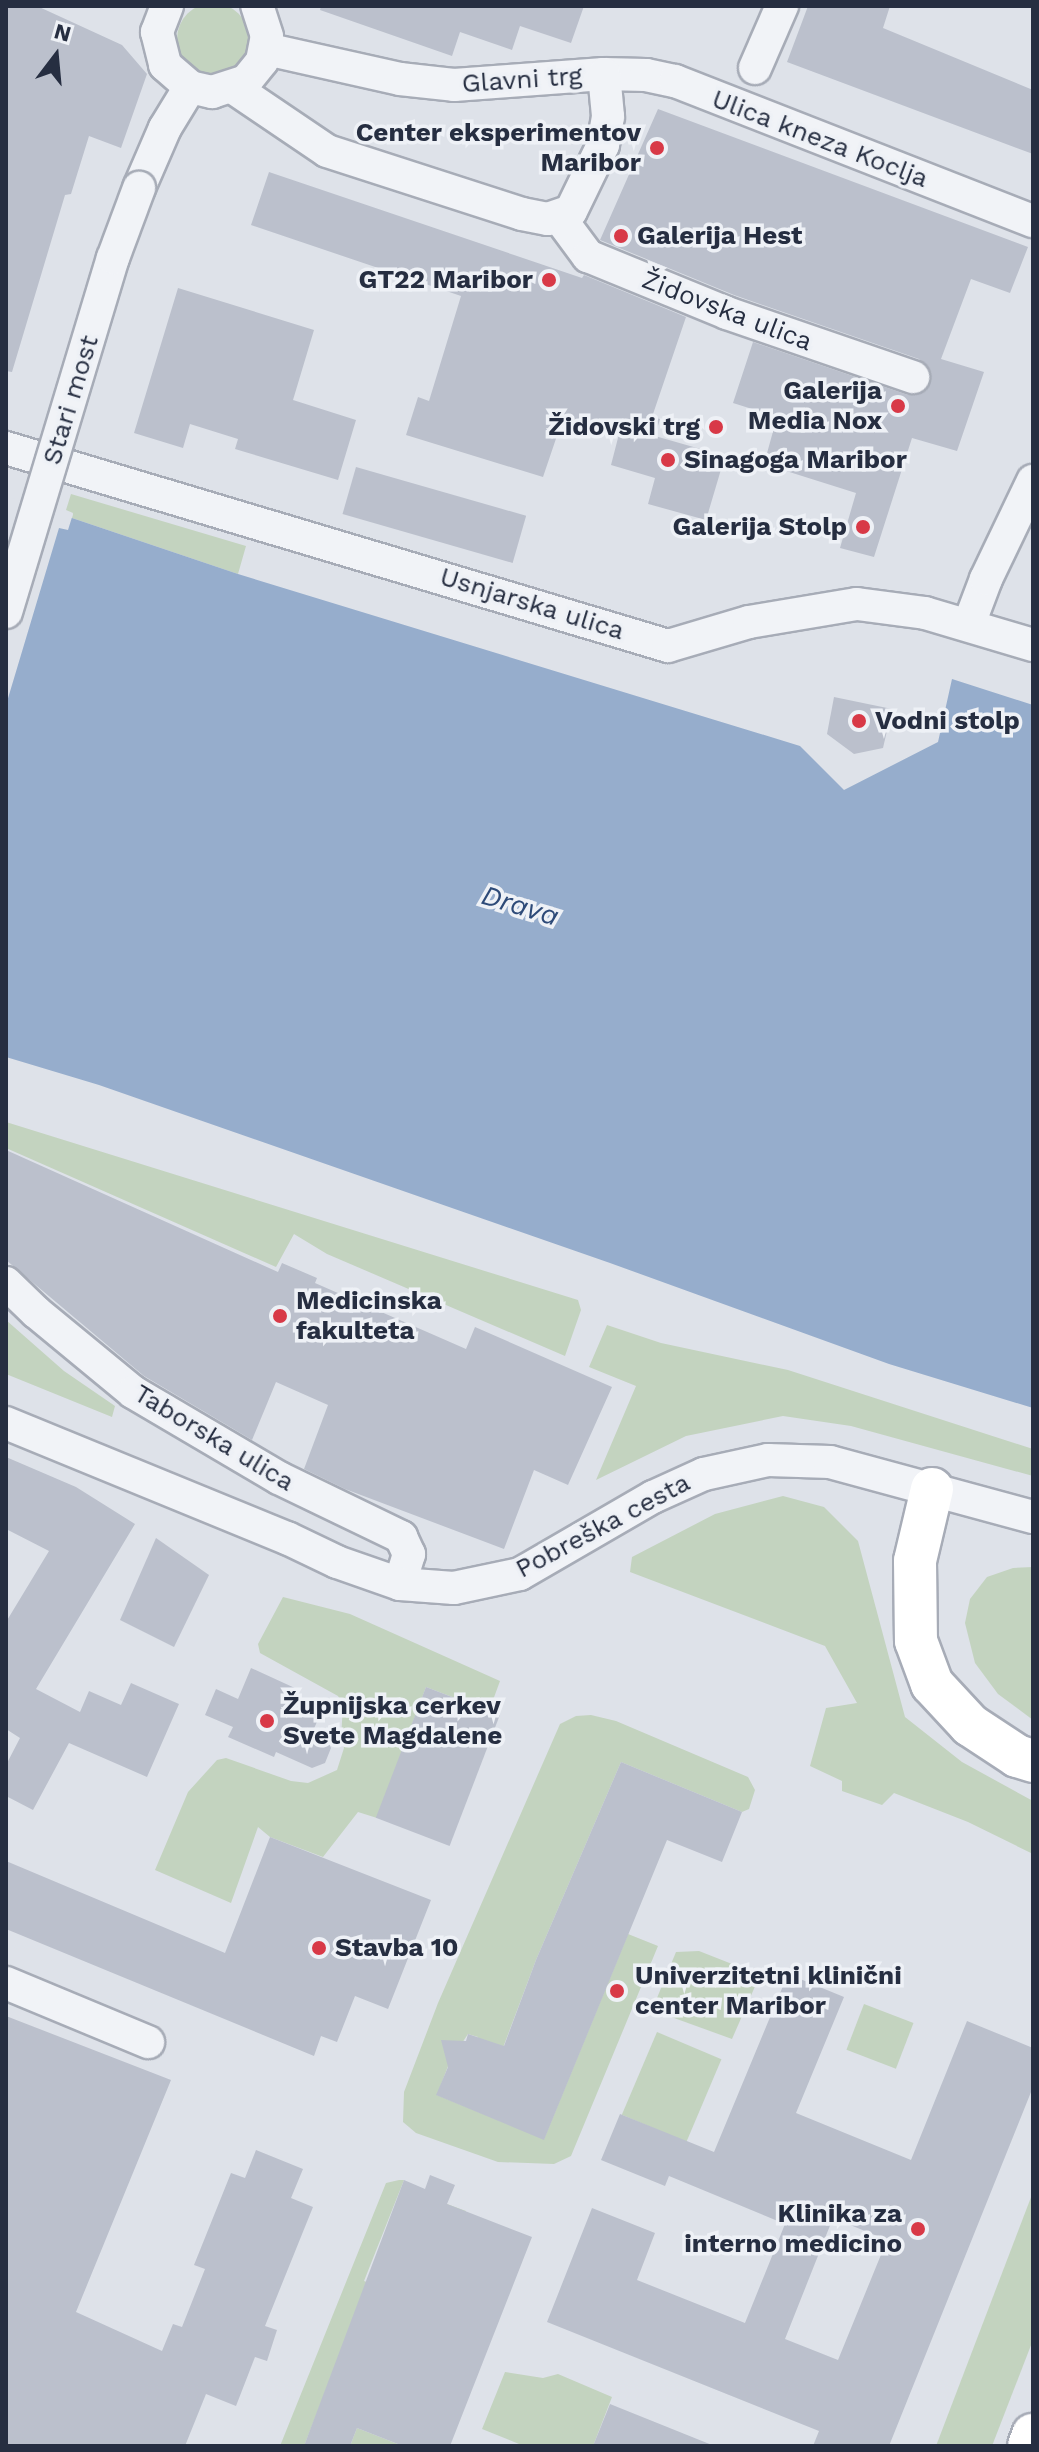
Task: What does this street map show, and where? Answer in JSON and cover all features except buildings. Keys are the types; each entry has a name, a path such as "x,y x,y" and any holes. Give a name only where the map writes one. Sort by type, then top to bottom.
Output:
{"main road":[{"path":"932,1489 915,1561 916,1641 932,1684 970,1725 1017,1756 1033,1761"},
{"path":"1029,2446 1033,2435"}],"street":[{"path":"167,6 157,32 160,55 172,74 190,87 212,92 234,88 255,72 266,49 266,23 257,6"},
{"path":"755,68 782,6"},
{"name":"Glavni trg","path":"266,49 400,79 454,85 604,74 608,116 603,145 571,211 559,217"},
{"name":"Ulica kneza Koclja","path":"604,74 646,75 675,81 1033,221"},
{"name":"Stari most","path":"6,612 113,258 165,128 190,87"},
{"path":"234,88 327,151 522,214 548,219 559,217"},
{"name":"Židovska ulica","path":"559,217 588,256 727,313 913,377"},
{"name":"Usnjarska ulica","path":"6,448 99,478 510,596 668,646 749,622 857,604 925,613 1033,645"},
{"path":"969,624 986,579 1033,481"},
{"name":"Taborska ulica","path":"6,1283 36,1312 133,1392 279,1478 401,1537 409,1554 400,1584"},
{"name":"Pobreška cesta","path":"6,1423 287,1538 337,1562 400,1584 454,1588 520,1574 670,1488 704,1474 768,1460 830,1462 1033,1517"},
{"path":"6,1983 148,2042"}],"green space":[{"path":"220,3 239,13 247,25 247,53 239,65 227,73 206,75 187,65 179,53 177,32 187,13 199,5"},
{"path":"71,494 246,546 238,574 72,518 73,513 66,510"},
{"path":"6,1122 578,1300 581,1310 565,1356 327,1254 294,1234 276,1267 6,1148"},
{"path":"6,1320 64,1371 115,1406 112,1417 6,1374"},
{"path":"607,1325 661,1343 788,1370 1033,1449 1033,1476 851,1426 783,1416 686,1436 596,1480 636,1386 589,1367"},
{"path":"783,1496 824,1507 858,1541 905,1717 962,1762 1033,1801 1033,1854 968,1822 894,1793 882,1805 842,1791 842,1781 810,1766 826,1708 857,1703 825,1646 630,1572 632,1557 715,1514"},
{"path":"1033,1567 1033,1720 998,1694 975,1663 965,1623 970,1599 987,1577 1013,1568"},
{"path":"283,1597 350,1614 500,1681 489,1711 426,1687 377,1818 358,1812 323,1857 270,1837 258,1827 231,1903 155,1870 188,1792 217,1760 226,1758 291,1781 308,1783 337,1770 344,1748 341,1738 343,1705 338,1696 260,1653 258,1644"},
{"path":"591,1715 616,1721 748,1777 755,1790 749,1809 742,1812 621,1762 536,1960 501,2053 476,2044 478,2037 468,2034 450,2061 437,2095 544,2139 628,1934 658,1946 571,2156 554,2164 498,2162 416,2133 403,2122 404,2092 438,2003 560,1724 576,1716"},
{"path":"699,1951 760,1975 732,2039 652,2010 676,1952"},
{"path":"864,2004 913,2023 896,2069 846,2050"},
{"path":"657,2032 721,2059 686,2142 622,2115"},
{"path":"404,2180 364,2281 409,2299 447,2204 466,2211 419,2330 359,2306 304,2446 280,2446 386,2183"},
{"path":"1033,2192 1033,2340 992,2446 936,2446"},
{"path":"505,2372 543,2378 558,2374 612,2397 593,2446 524,2446 482,2429"},
{"path":"357,2428 403,2446 350,2446"}],"water":[{"name":"Drava","path":"6,501 72,518 238,574 800,746 844,790 938,742 952,679 1033,705 1033,1408 889,1364 99,1085 6,1057"}],"pier":[{"path":"8,497 73,514 68,530 59,528 6,705"}],"place":[{"name":"Center eksperimentov Maribor","path":"657,148"},
{"name":"Galerija Hest","path":"621,236"},
{"name":"GT22 Maribor","path":"549,280"},
{"name":"Galerija Media Nox","path":"898,406"},
{"name":"Židovski trg","path":"716,427"},
{"name":"Sinagoga Maribor","path":"668,460"},
{"name":"Galerija Stolp","path":"863,527"},
{"name":"Vodni stolp","path":"859,721"},
{"name":"Medicinska fakulteta","path":"280,1316"},
{"name":"Župnijska cerkev Svete Magdalene","path":"267,1721"},
{"name":"Stavba 10","path":"319,1948"},
{"name":"Univerzitetni klinični center Maribor","path":"617,1991"},
{"name":"Klinika za interno medicino","path":"918,2229"}]}
